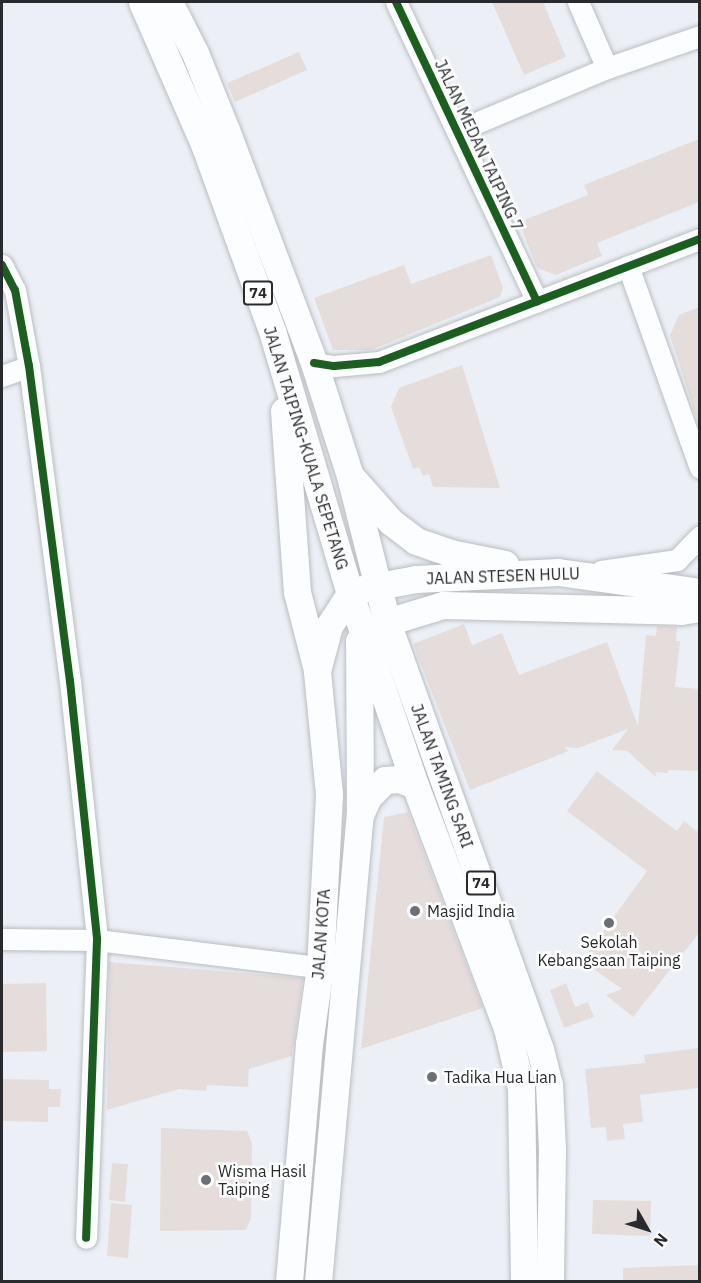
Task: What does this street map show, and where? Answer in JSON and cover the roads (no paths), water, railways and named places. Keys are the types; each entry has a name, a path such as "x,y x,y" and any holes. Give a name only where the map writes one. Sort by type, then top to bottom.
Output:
{"main road":[{"name":"JALAN TAIPING-KUALA SEPETANG","path":"142,2 204,144 273,334 350,594"},
{"name":"JALAN TAIPING-KUALA SEPETANG","path":"169,2 222,119 314,363 350,476 377,584"},
{"path":"273,334 284,405 297,592 317,671"},
{"path":"350,476 391,522 416,541 450,553 544,573"},
{"name":"JALAN STESEN HULU","path":"350,594 377,584 544,573 582,573 699,592"},
{"name":"74","path":"376,627 377,584"},
{"name":"74","path":"350,594 376,627"},
{"name":"JALAN KOTA","path":"289,1281 309,1044 320,967 329,794 317,671 329,626 350,594"},
{"name":"JALAN STESEN HULU","path":"376,627 443,605 681,611 699,608"},
{"name":"JALAN KOTA","path":"318,1281 349,970 360,815 359,641 376,627"},
{"name":"JALAN TAMING SARI","path":"376,627 415,785 507,1028 521,1088 524,1281"},
{"name":"JALAN TAMING SARI","path":"376,627 527,1008 549,1084 550,1281"},
{"path":"360,815 368,797 385,780 399,779 415,785"}],"street":[{"name":"JALAN MEDAN TAIPING 7","path":"396,2 537,301"},
{"path":"578,2 607,68"},
{"path":"457,131 607,68 699,36"},
{"path":"314,363 334,366 379,362 699,239"},
{"path":"2,265 15,290 28,366 70,681 97,940 86,1238"},
{"path":"628,266 699,468"},
{"path":"2,376 28,366"},
{"path":"582,573 677,560 699,536"},
{"path":"2,939 97,940 349,970"}],"place":[{"name":"Masjid India","path":"415,911"},
{"name":"Sekolah Kebangsaan Taiping","path":"609,923"},
{"name":"Tadika Hua Lian","path":"432,1077"},
{"name":"Wisma Hasil Taiping","path":"206,1180"}]}
